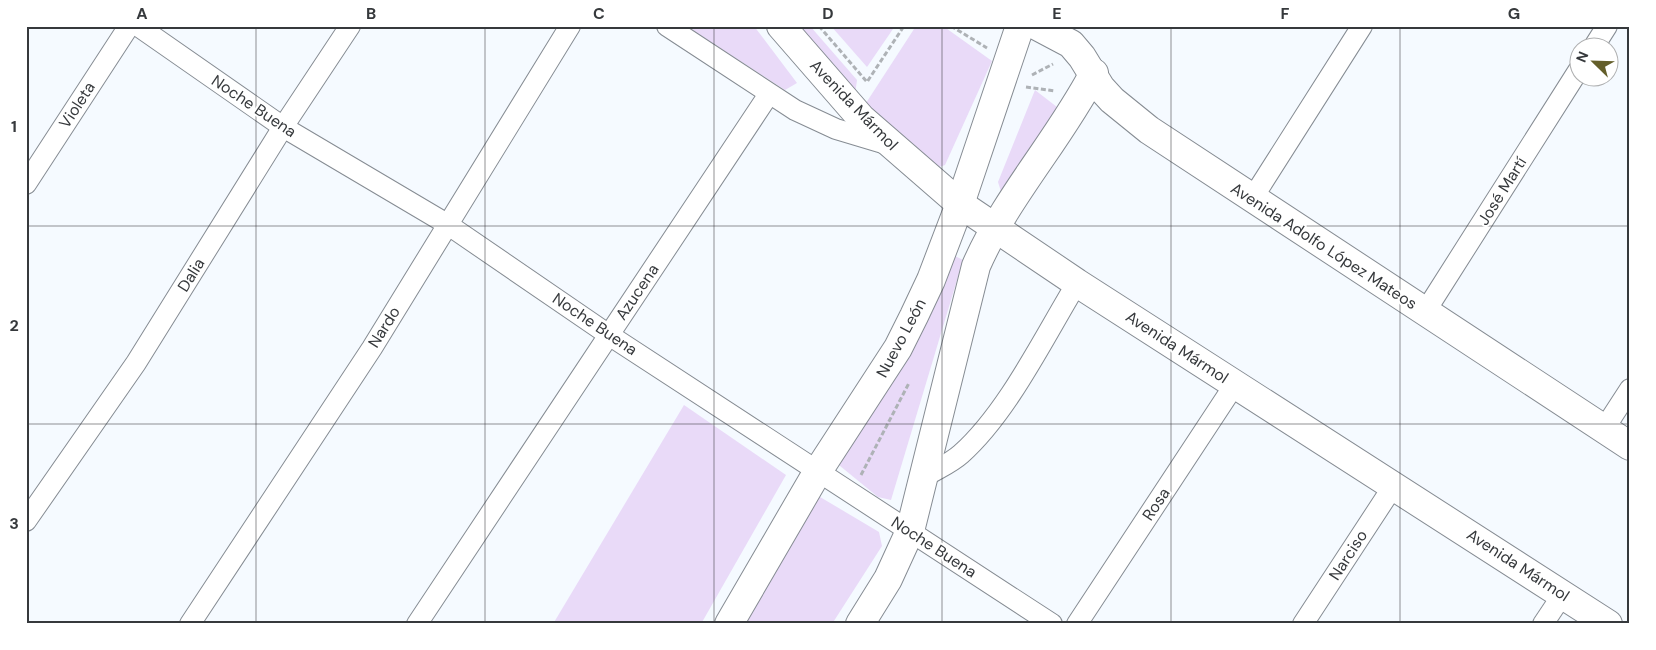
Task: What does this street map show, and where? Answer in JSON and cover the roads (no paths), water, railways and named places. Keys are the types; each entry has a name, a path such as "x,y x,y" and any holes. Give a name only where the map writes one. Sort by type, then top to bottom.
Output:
{"street":[{"name":"Violeta","path":"26,184 129,26"},
{"name":"Noche Buena","path":"138,26 283,127 447,224 609,334 1052,624"},
{"name":"Dalia","path":"26,521 136,363 283,127 350,26"},
{"name":"Nardo","path":"190,624 372,348 570,26"},
{"path":"667,26 795,110 836,129 889,144"},
{"name":"Avenida Mármol","path":"781,26 862,118 889,144 960,204 1077,283 1608,624"},
{"name":"Nuevo León","path":"729,624 818,471 898,348 931,280 960,204 1010,62 1020,26"},
{"name":"Avenida Adolfo López Mateos","path":"1037,26 1070,44 1094,73 1101,88 1131,116 1252,199 1630,446"},
{"path":"1252,199 1362,26"},
{"path":"1599,38 1607,26"},
{"path":"860,624 888,579 910,531 926,476 970,285 984,248 995,228 1079,101 1094,73"},
{"name":"José Martí","path":"1425,312 1568,87"},
{"name":"Azucena","path":"417,624 769,94"},
{"path":"926,476 960,456 981,435 1000,410 1077,283"},
{"name":"Rosa","path":"1077,624 1235,384"},
{"path":"1604,429 1630,389"},
{"name":"Narciso","path":"1303,624 1394,485"},
{"path":"1543,624 1563,594"}]}
